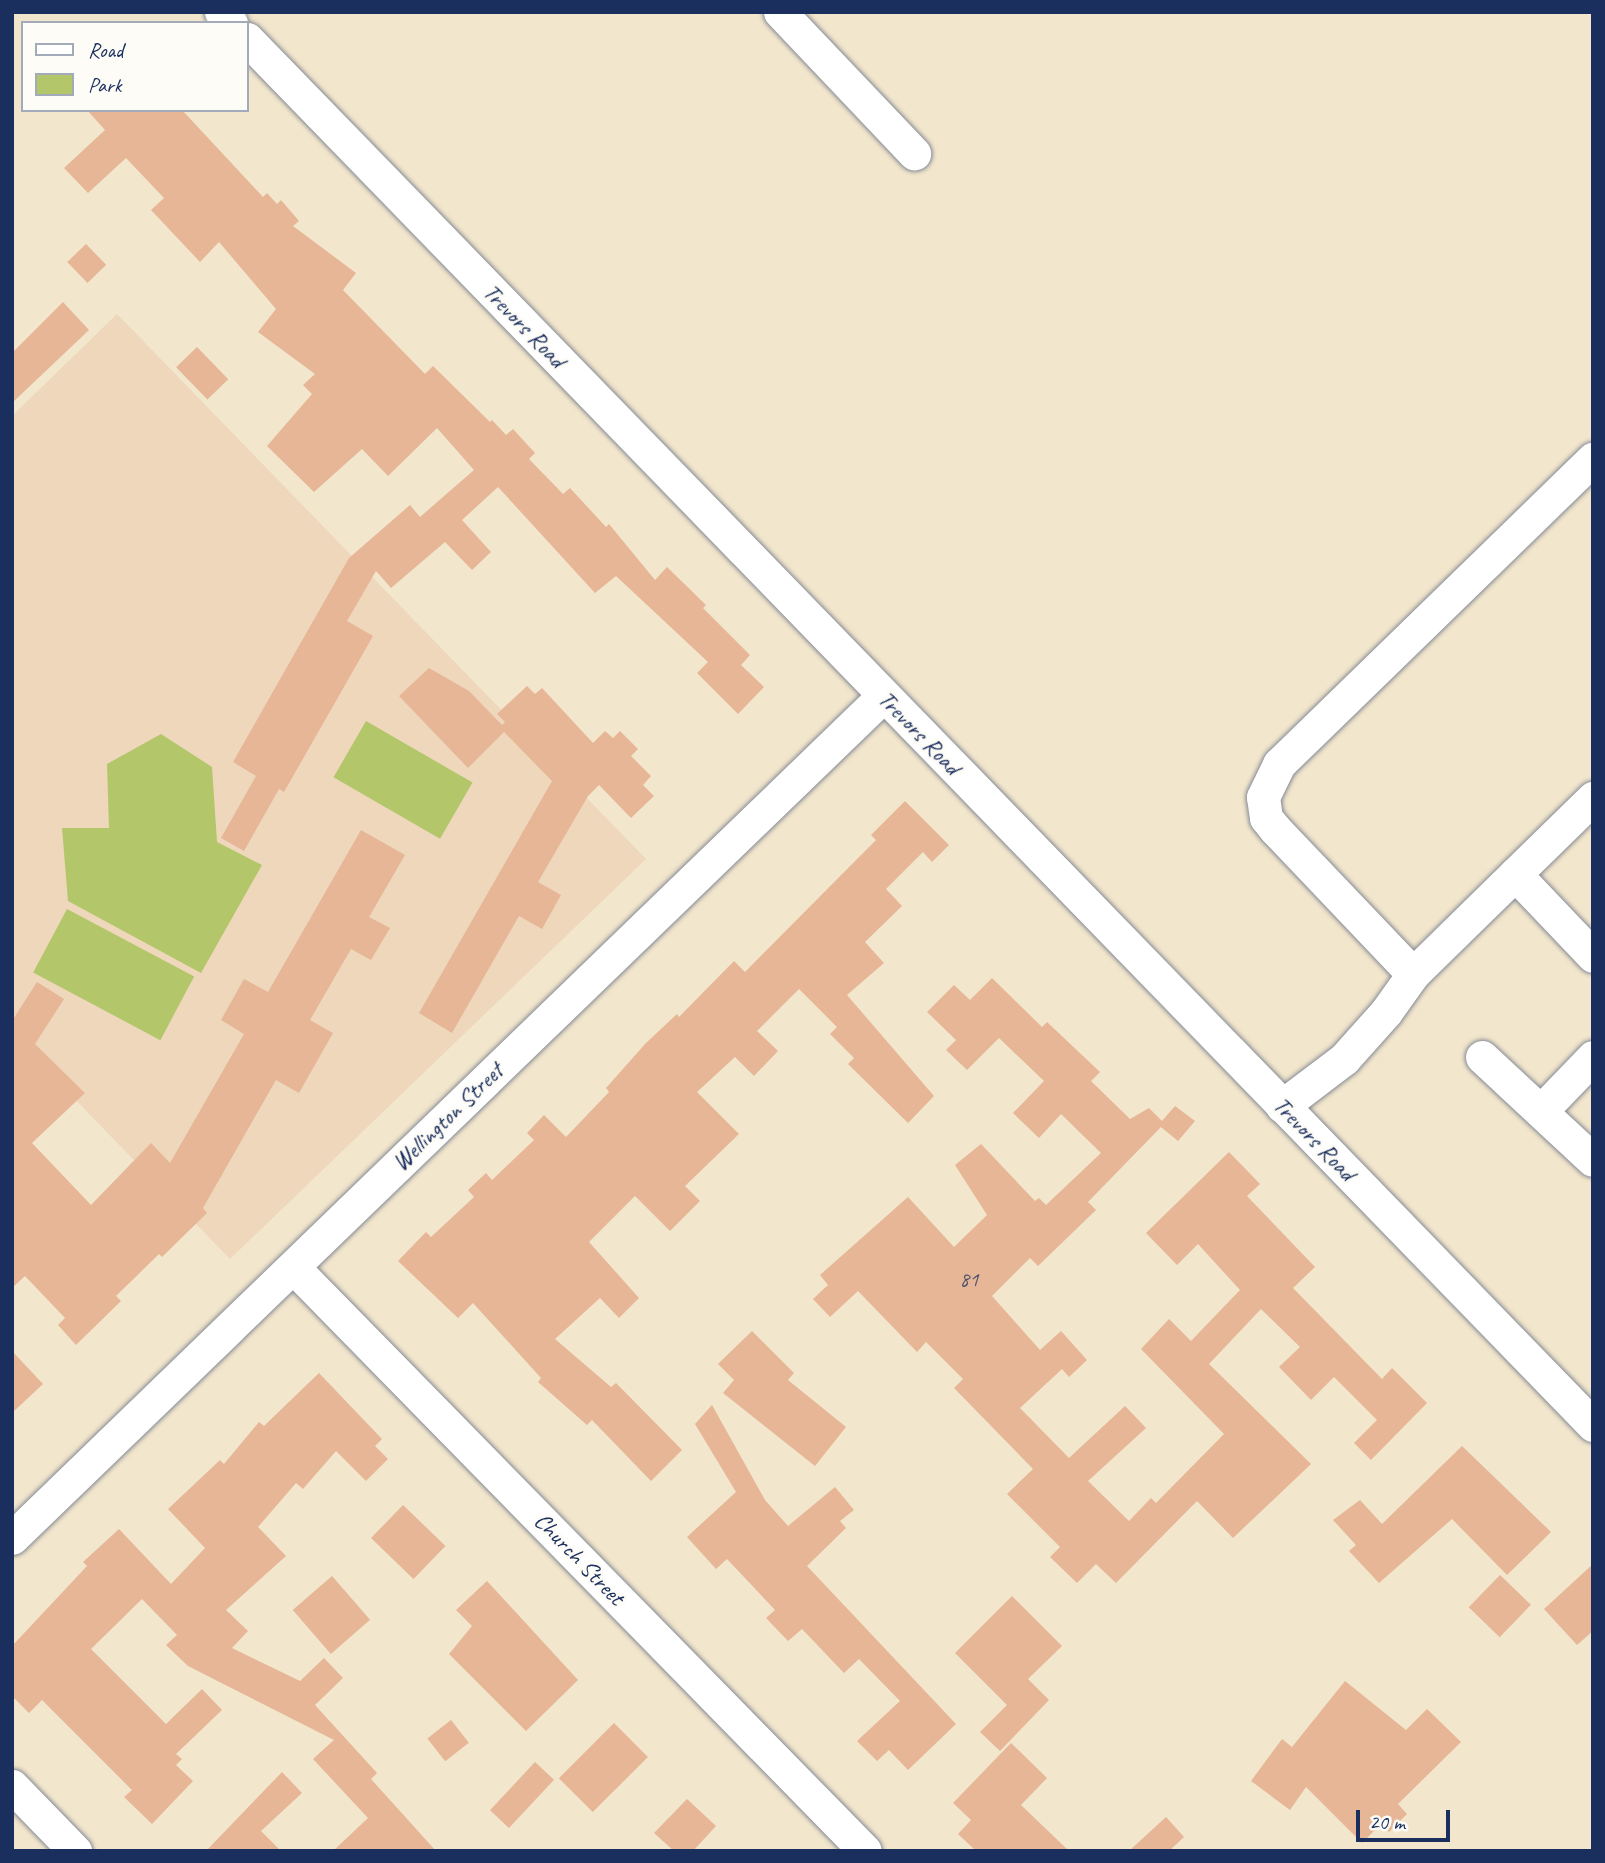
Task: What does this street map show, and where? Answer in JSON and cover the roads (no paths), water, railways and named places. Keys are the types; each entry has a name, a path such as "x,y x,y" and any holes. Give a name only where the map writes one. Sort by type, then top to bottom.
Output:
{"street":[{"path":"780,12 914,153"},
{"name":"Trevors Road","path":"248,40 1593,1425"},
{"path":"1413,974 1275,829 1266,818 1263,797 1279,764 1593,459"},
{"name":"Wellington Street","path":"12,1538 883,696"},
{"path":"1282,1106 1352,1017 1413,974 1593,798"},
{"path":"1515,874 1593,956"},
{"path":"1482,1057 1593,1160"},
{"path":"1541,1111 1593,1057"},
{"name":"Church Street","path":"293,1266 865,1851"},
{"path":"12,1786 75,1851"}]}
